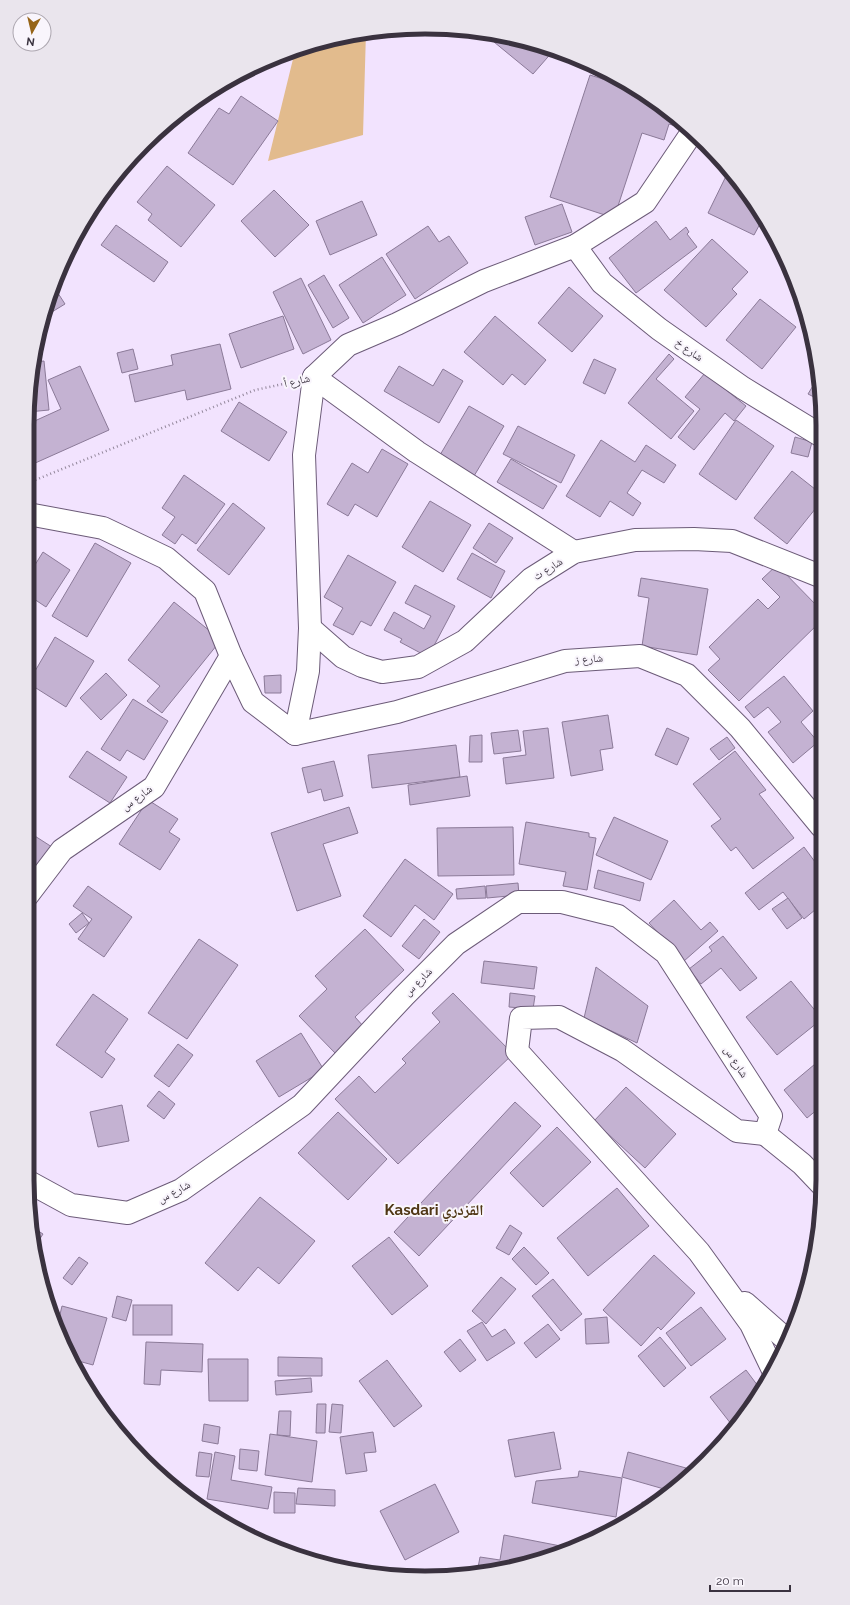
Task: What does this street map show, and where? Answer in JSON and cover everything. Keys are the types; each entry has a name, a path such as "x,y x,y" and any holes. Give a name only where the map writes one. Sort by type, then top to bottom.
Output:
{"street":[{"name":"شارع أ","path":"314,377 348,344 397,324 484,281 575,246 645,202 689,137"},
{"name":"شارع خ","path":"575,246 602,283 659,329 743,388 816,433"},
{"path":"34,515 103,528 166,558 205,590 231,656 253,702 295,734 308,671 310,628 304,455 314,377 418,452 574,552"},
{"name":"شارع ث","path":"310,628 343,657 362,666 382,672 418,666 466,641 531,579 574,552 635,540 694,539 732,541 816,574"},
{"name":"شارع ﺱ","path":"34,887 62,850 154,787 231,656"},
{"name":"شارع ﺯ","path":"295,734 397,712 565,661 640,656 687,675 740,728 816,820"},
{"name":"شارع ﺱ","path":"34,1185 71,1205 128,1213 181,1190 302,1105 404,996 456,944 518,902 562,902 618,916 666,954 768,1125"},
{"path":"770,1364 751,1324 699,1252 517,1051 521,1018 559,1017 622,1050 737,1131 768,1125 816,1179"},
{"path":"718,1278 783,1337"}],"path":[{"name":"شارع أ","path":"34,481 255,390 314,377"}],"shaded area":[{"path":"366,39 363,135 268,161 293,57 324,47"}],"building":[{"path":"495,41 526,47 550,55 533,74 494,42"},
{"path":"590,75 620,86 642,100 678,127 669,124 664,140 642,133 614,218 550,197"},
{"path":"241,96 278,121 233,185 188,153 219,108 229,114"},
{"path":"167,166 215,205 181,247 148,220 152,214 137,202"},
{"path":"726,176 760,224 754,235 708,213"},
{"path":"274,190 309,225 275,257 241,221"},
{"path":"362,201 377,235 330,255 316,221"},
{"path":"562,204 572,232 535,245 525,217"},
{"path":"656,221 670,240 686,227 689,232 687,234 697,247 636,293 609,258"},
{"path":"116,225 168,262 154,282 101,245"},
{"path":"428,226 439,242 449,236 468,263 415,299 386,254"},
{"path":"712,239 748,272 732,289 737,294 706,327 664,290"},
{"path":"382,257 406,295 363,323 339,285"},
{"path":"324,275 349,318 333,328 308,285"},
{"path":"301,278 331,340 303,354 273,292"},
{"path":"569,287 603,316 572,352 538,323"},
{"path":"57,292 65,304 51,313"},
{"path":"760,299 796,327 762,369 726,340"},
{"path":"283,316 294,349 241,368 229,334"},
{"path":"495,316 546,360 525,385 512,374 503,385 464,352"},
{"path":"220,344 231,389 187,400 185,390 135,402 129,375 173,365 171,355"},
{"path":"133,349 138,369 122,373 117,353"},
{"path":"669,354 674,359 656,379 694,411 671,439 628,403"},
{"path":"594,359 616,369 605,394 583,383"},
{"path":"40,361 44,361 49,410 35,411 37,374"},
{"path":"80,366 109,430 34,464 34,421 61,409 48,380"},
{"path":"399,366 433,386 443,369 463,381 439,423 384,391"},
{"path":"705,373 746,406 734,421 725,413 694,450 678,437 700,409 685,397"},
{"path":"814,384 815,397 808,394"},
{"path":"239,402 287,432 269,461 221,431"},
{"path":"469,406 504,426 474,476 440,455"},
{"path":"736,420 774,446 736,500 699,474"},
{"path":"518,426 575,455 561,483 503,454"},
{"path":"795,437 812,442 808,457 791,453"},
{"path":"601,440 635,462 646,445 676,465 664,483 642,470 627,493 641,503 633,516 610,501 600,517 566,496"},
{"path":"382,449 408,464 377,517 355,504 348,516 327,504 352,463 368,473"},
{"path":"511,459 557,486 543,509 497,482"},
{"path":"792,471 816,490 816,508 787,544 754,518"},
{"path":"184,475 225,504 196,544 182,534 175,544 162,535 175,517 162,508"},
{"path":"430,501 471,525 443,572 402,547"},
{"path":"233,503 265,528 229,575 197,550"},
{"path":"489,523 513,538 496,563 473,548"},
{"path":"95,543 131,563 87,637 52,616"},
{"path":"43,552 70,570 46,607 34,599 34,566"},
{"path":"472,553 505,571 491,598 457,579"},
{"path":"348,555 396,582 371,626 361,621 353,635 333,625 343,608 324,597"},
{"path":"777,565 816,605 816,626 739,701 708,670 720,659 709,647 758,599 768,609 780,597 762,579"},
{"path":"641,578 708,589 697,655 642,646 649,598 638,596"},
{"path":"415,585 455,606 428,657 400,642 402,639 384,630 394,612 424,629 431,616 405,603"},
{"path":"174,602 221,640 162,713 147,701 160,686 128,660"},
{"path":"55,637 94,661 66,707 34,687 34,673"},
{"path":"106,673 127,695 101,720 80,698"},
{"path":"281,675 281,693 265,693 264,676"},
{"path":"784,676 813,711 801,722 816,740 816,744 793,763 768,732 781,722 768,707 754,718 745,707"},
{"path":"133,699 168,721 144,760 127,750 120,761 101,749"},
{"path":"608,715 613,748 600,750 603,770 571,776 562,722"},
{"path":"548,728 554,778 506,784 503,758 526,755 523,731"},
{"path":"667,728 689,738 677,765 655,755"},
{"path":"518,730 521,751 494,754 491,733"},
{"path":"482,735 482,762 469,762 470,736"},
{"path":"727,737 735,748 719,760 710,749"},
{"path":"456,745 460,777 372,788 368,755"},
{"path":"87,751 127,777 110,803 69,777"},
{"path":"735,751 766,790 759,794 794,838 753,869 736,847 731,851 711,826 721,819 693,784"},
{"path":"334,761 343,796 324,801 321,789 308,793 302,768"},
{"path":"467,776 470,796 410,805 408,785"},
{"path":"148,800 178,819 169,832 180,839 160,870 119,844"},
{"path":"349,807 358,833 323,844 341,896 297,911 271,833"},
{"path":"614,817 668,841 651,880 596,855"},
{"path":"526,822 589,833 589,837 596,838 587,890 563,886 566,872 519,864"},
{"path":"513,827 514,875 438,876 437,828"},
{"path":"34,835 52,847 34,874"},
{"path":"804,847 816,863 816,909 804,919 783,892 759,910 745,893"},
{"path":"405,859 453,894 434,920 415,905 391,937 363,916"},
{"path":"598,870 644,883 640,901 594,888"},
{"path":"518,883 519,895 487,898 486,886"},
{"path":"88,886 132,917 104,957 78,939 92,919 73,906"},
{"path":"485,886 486,898 457,899 456,889"},
{"path":"788,898 802,918 787,929 772,909"},
{"path":"674,900 701,930 710,922 718,931 684,961 649,923"},
{"path":"82,913 89,923 76,933 69,924"},
{"path":"424,919 440,932 419,959 402,946"},
{"path":"365,929 404,970 355,1017 364,1027 336,1054 299,1016 327,989 315,976"},
{"path":"723,936 757,978 740,991 721,968 701,984 689,969 712,951 709,947"},
{"path":"199,939 238,965 187,1039 148,1013"},
{"path":"484,961 537,967 534,989 481,983"},
{"path":"596,967 648,1006 637,1043 584,1018"},
{"path":"791,981 816,1012 816,1024 777,1055 746,1017"},
{"path":"453,993 513,1054 398,1164 335,1099 359,1076 375,1093 406,1063 402,1059 440,1022 432,1013"},
{"path":"510,993 535,996 533,1009 509,1007"},
{"path":"93,994 128,1019 105,1052 115,1059 102,1078 56,1045"},
{"path":"301,1033 324,1070 279,1097 256,1061"},
{"path":"178,1044 193,1055 169,1087 154,1076"},
{"path":"816,1063 816,1111 807,1118 784,1090"},
{"path":"626,1087 676,1134 645,1168 594,1121"},
{"path":"159,1091 175,1104 164,1119 147,1106"},
{"path":"515,1102 541,1126 419,1256 394,1232"},
{"path":"122,1105 129,1141 98,1147 90,1112"},
{"path":"338,1112 387,1159 348,1200 298,1153"},
{"path":"557,1127 591,1162 543,1207 510,1173"},
{"path":"617,1188 649,1226 588,1276 557,1238"},
{"path":"260,1197 315,1241 279,1284 258,1267 238,1291 205,1263"},
{"path":"510,1225 522,1233 509,1255 496,1248"},
{"path":"37,1230 43,1234 39,1240"},
{"path":"389,1237 428,1286 392,1315 352,1266"},
{"path":"524,1247 549,1273 536,1285 512,1259"},
{"path":"654,1255 695,1293 661,1330 658,1327 641,1346 603,1310"},
{"path":"79,1257 88,1263 72,1285 63,1278"},
{"path":"501,1277 516,1289 486,1324 472,1311"},
{"path":"553,1279 582,1314 561,1331 532,1296"},
{"path":"117,1296 132,1300 126,1321 112,1317"},
{"path":"133,1305 172,1305 172,1335 133,1335"},
{"path":"62,1306 107,1318 93,1365 78,1361 59,1317"},
{"path":"701,1307 726,1339 691,1366 666,1333"},
{"path":"607,1317 609,1343 586,1344 585,1319"},
{"path":"482,1322 492,1337 505,1329 515,1343 487,1361 467,1331"},
{"path":"548,1324 560,1339 536,1358 524,1343"},
{"path":"660,1337 686,1368 664,1387 638,1356"},
{"path":"460,1339 476,1360 460,1372 444,1352"},
{"path":"146,1342 203,1344 202,1372 161,1370 160,1385 144,1384"},
{"path":"278,1357 322,1358 322,1376 278,1376"},
{"path":"208,1359 248,1359 248,1401 209,1401"},
{"path":"387,1360 422,1406 394,1427 359,1381"},
{"path":"746,1370 758,1386 731,1423 710,1397"},
{"path":"311,1378 312,1392 276,1395 275,1381"},
{"path":"317,1404 326,1404 325,1433 316,1433"},
{"path":"332,1404 343,1405 341,1433 329,1432"},
{"path":"279,1411 291,1411 290,1436 277,1435"},
{"path":"204,1424 220,1427 218,1444 202,1441"},
{"path":"373,1432 376,1452 364,1453 367,1471 346,1474 340,1437"},
{"path":"554,1432 561,1469 515,1477 508,1440"},
{"path":"270,1434 317,1441 312,1482 265,1475"},
{"path":"240,1449 259,1451 257,1471 239,1469"},
{"path":"199,1452 212,1454 209,1477 196,1476"},
{"path":"215,1452 235,1456 231,1480 272,1487 268,1509 207,1499"},
{"path":"628,1452 686,1468 683,1474 664,1489 622,1477"},
{"path":"579,1471 622,1478 616,1517 532,1503 536,1481 578,1477"},
{"path":"435,1484 459,1532 405,1560 380,1511"},
{"path":"298,1488 335,1490 335,1506 296,1504"},
{"path":"274,1492 295,1493 295,1513 274,1513"},
{"path":"504,1535 561,1546 526,1558 478,1568 480,1557 500,1560"}],"district":[{"name":"Kasdari القزدري","path":"434,1210"}]}
